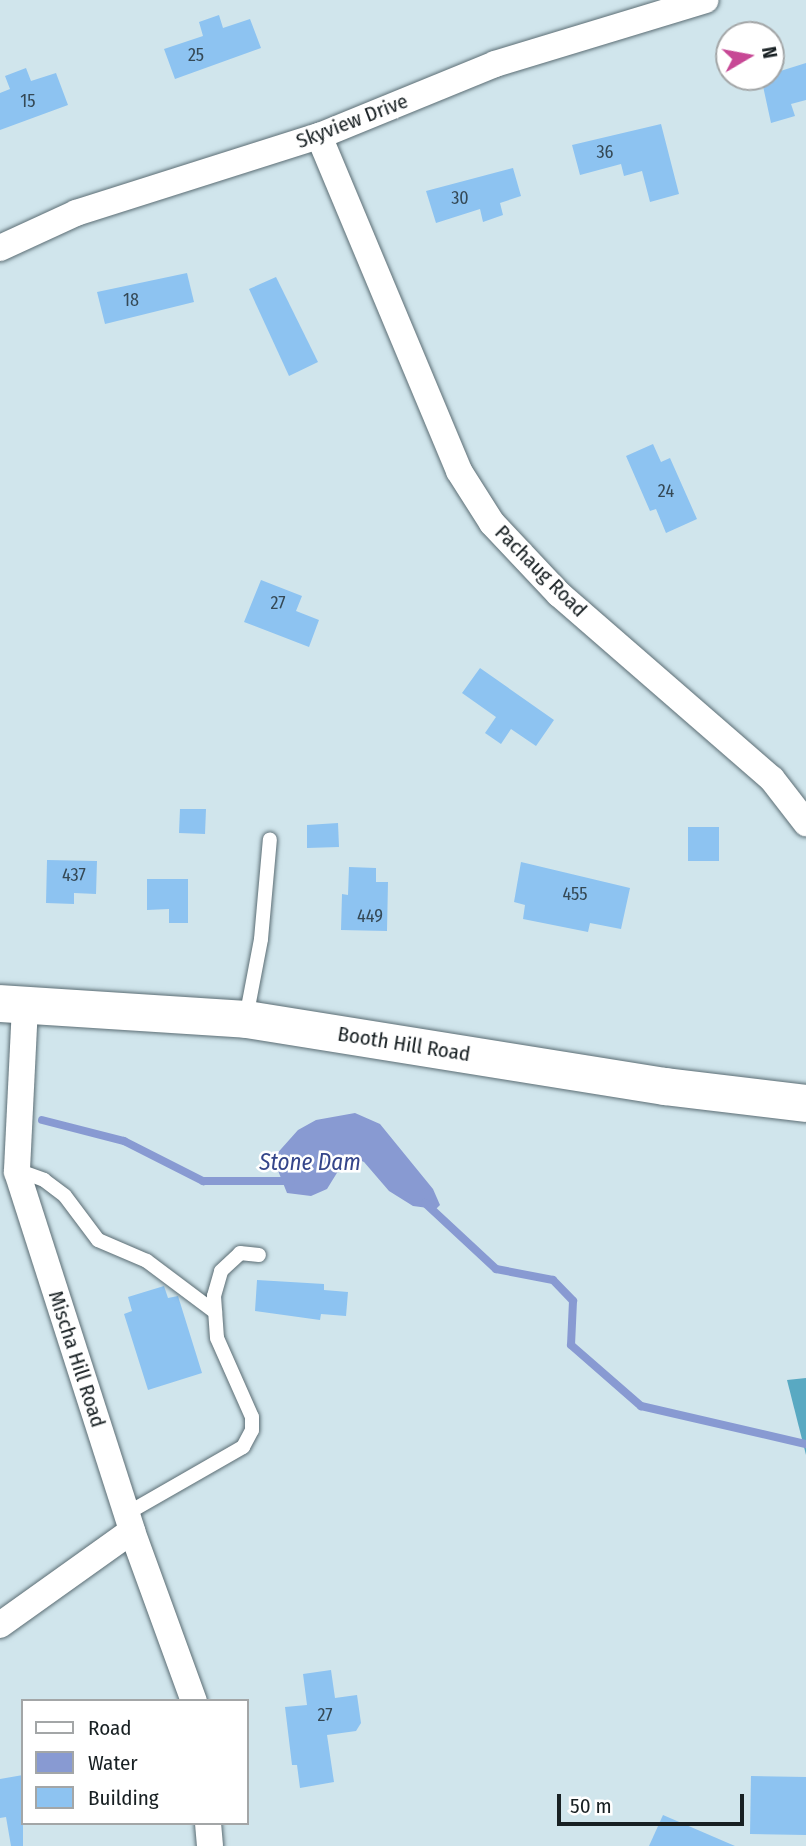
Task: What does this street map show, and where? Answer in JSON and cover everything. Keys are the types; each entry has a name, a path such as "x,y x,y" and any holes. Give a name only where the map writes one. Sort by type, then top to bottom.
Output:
{"street":[{"name":"Skyview Drive","path":"0,248 76,213 319,136 495,64 705,0"},
{"name":"Pachaug Road","path":"319,136 460,471 492,523 559,594 772,779 806,823"},
{"name":"Booth Hill Road","path":"12,1005 246,1020 665,1086 806,1102"},
{"name":"Mischa Hill Road","path":"12,1005 18,1170 129,1522 193,1699"},
{"path":"0,1625 129,1522"},
{"path":"208,1825 210,1846"}],"lane":[{"path":"246,1020 261,939 270,839"},
{"path":"18,1170 44,1180 65,1196 98,1240 147,1261 215,1312"},
{"path":"129,1522 243,1447 252,1430 252,1418 217,1338 215,1312 221,1271 240,1253 258,1255"}],"shaded area":[{"path":"806,1378 806,1455 787,1380"}],"water":[{"name":"Stone Dam","path":"355,1113 380,1124 433,1189 440,1205 436,1209 413,1206 389,1191 364,1162 348,1155 327,1189 311,1196 287,1193 273,1158 298,1130 316,1120"}],"building":[{"path":"219,15 223,28 250,19 261,48 175,79 164,49 203,36 199,22"},
{"path":"806,63 806,100 791,104 795,116 771,123 764,91 785,91 785,70"},
{"path":"26,68 31,81 56,73 68,105 0,130 0,93 10,89 5,76"},
{"path":"661,124 679,194 650,202 642,171 624,176 621,164 580,175 572,145"},
{"path":"513,168 521,196 500,203 503,215 483,222 480,209 436,223 426,191"},
{"path":"187,273 194,302 105,324 97,292"},
{"path":"276,277 318,362 289,376 249,289"},
{"path":"653,444 661,462 670,458 697,519 666,533 656,509 650,511 626,456"},
{"path":"261,580 302,596 296,611 319,620 309,647 244,622"},
{"path":"480,668 554,720 536,746 511,729 501,744 485,733 496,717 462,693"},
{"path":"180,809 206,809 205,834 179,833"},
{"path":"338,823 339,847 307,848 307,825"},
{"path":"688,827 719,827 719,861 688,861"},
{"path":"47,860 97,861 96,894 74,893 74,904 46,903"},
{"path":"521,862 630,888 621,929 590,923 588,932 523,919 525,905 514,902"},
{"path":"349,867 376,868 376,882 388,882 387,931 341,930 342,894 348,895"},
{"path":"147,879 188,879 188,923 169,923 169,909 147,910"},
{"path":"257,1280 324,1284 324,1290 348,1292 346,1316 321,1314 320,1320 255,1311"},
{"path":"164,1286 168,1298 178,1296 202,1373 148,1390 124,1314 132,1311 128,1297"},
{"path":"331,1670 335,1698 357,1695 361,1723 356,1731 327,1735 334,1782 300,1788 297,1765 292,1765 285,1707 307,1705 303,1674"},
{"path":"21,1775 23,1846 11,1846 6,1817 0,1818 0,1779"},
{"path":"751,1776 806,1777 806,1835 750,1834"},
{"path":"663,1815 735,1846 649,1846"}],"waterway":[{"path":"42,1120 124,1141 203,1181 291,1181"},
{"path":"425,1203 496,1269 553,1280 573,1301 571,1345 641,1406 806,1444"}]}
